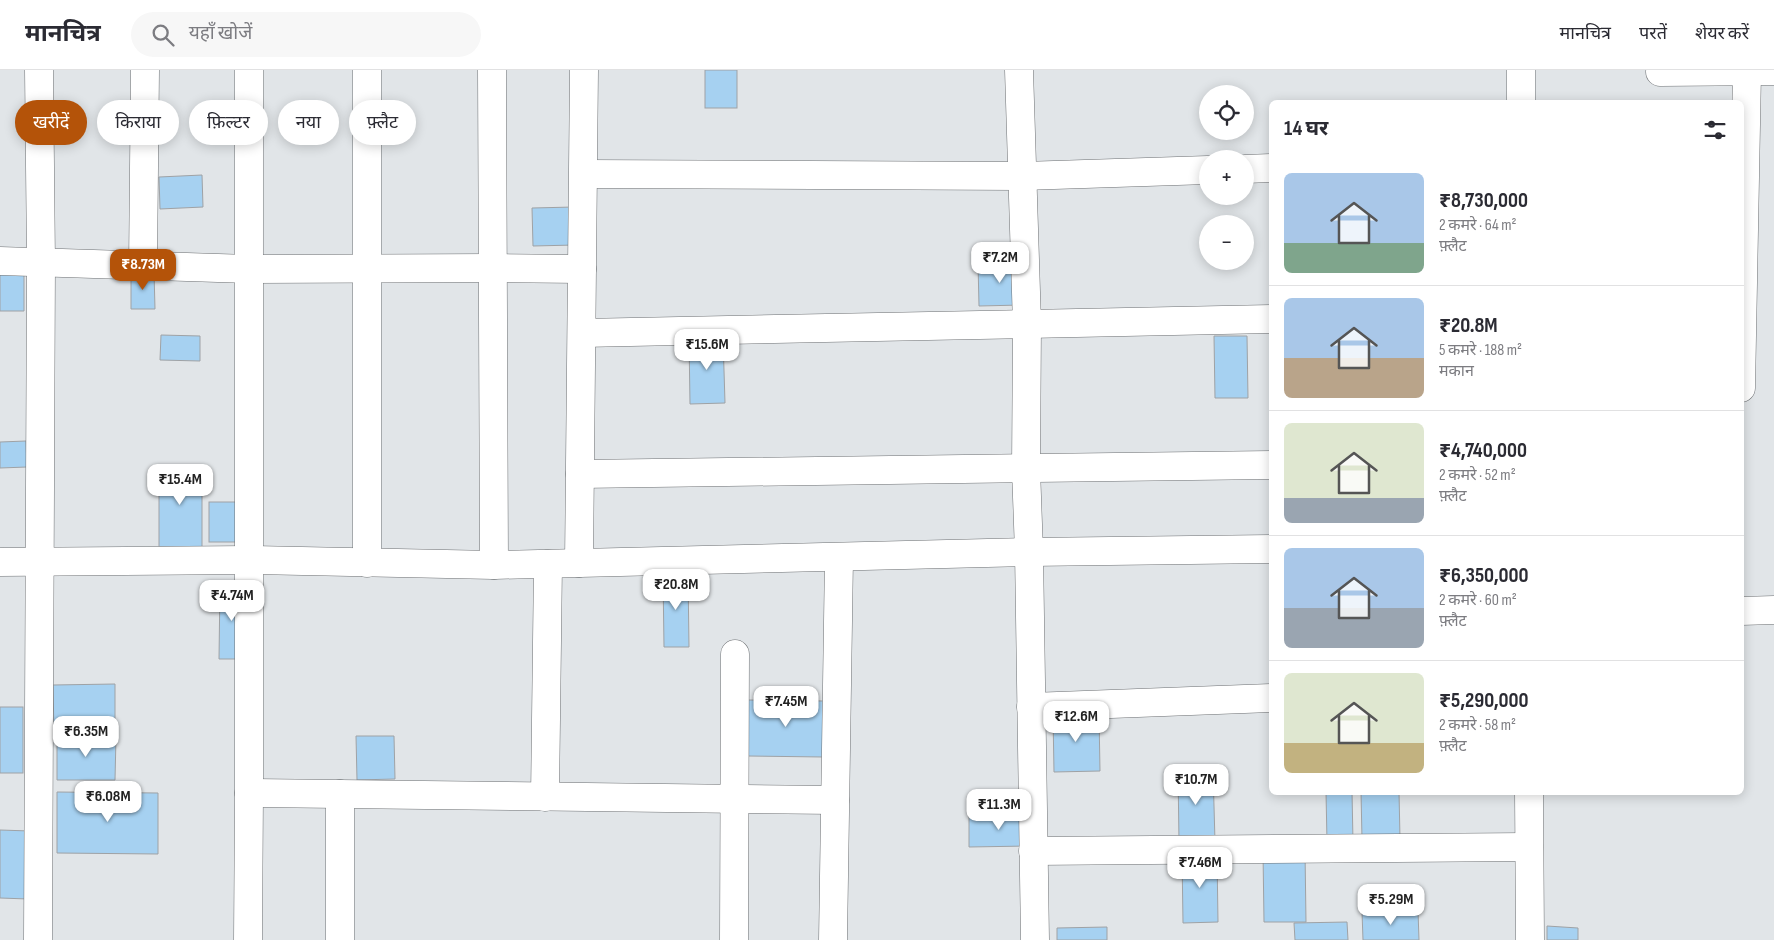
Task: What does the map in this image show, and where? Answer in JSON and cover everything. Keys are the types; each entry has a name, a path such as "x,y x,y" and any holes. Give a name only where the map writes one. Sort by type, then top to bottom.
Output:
{"street":[{"path":"38,940 41,262 39,70"},
{"path":"143,265 145,70"},
{"path":"248,940 249,70"},
{"path":"367,70 367,563"},
{"path":"492,70 494,565"},
{"path":"579,563 584,70"},
{"path":"1019,70 1027,324 1026,468 1036,940"},
{"path":"1521,70 1521,100"},
{"path":"1660,72 1774,72"},
{"path":"1744,230 1747,72"},
{"path":"1254,169 1269,168"},
{"path":"584,174 1023,176 1199,170"},
{"path":"0,262 250,269 582,269"},
{"path":"582,333 1269,318"},
{"path":"580,474 1269,465"},
{"path":"0,562 249,560 494,565 1029,552 1269,549"},
{"path":"833,940 839,558"},
{"path":"545,797 548,564"},
{"path":"1744,611 1774,610"},
{"path":"734,940 735,654"},
{"path":"1031,707 1269,698"},
{"path":"249,793 835,800"},
{"path":"340,794 340,940"},
{"path":"1528,795 1530,940"},
{"path":"1033,851 1529,846"}],"building":[{"path":"705,70 737,70 737,108 705,108"},
{"path":"202,175 203,207 160,209 159,177"},
{"path":"574,207 575,245 533,246 532,208"},
{"path":"1021,262 1022,305 979,306 978,263"},
{"path":"0,271 24,272 24,311 0,311"},
{"path":"131,272 154,272 155,309 131,309"},
{"path":"161,335 200,336 200,361 160,360"},
{"path":"1214,336 1247,336 1248,398 1215,398"},
{"path":"723,338 725,403 690,404 689,339"},
{"path":"26,441 27,467 0,468 0,442"},
{"path":"159,466 202,466 202,547 159,547"},
{"path":"209,502 242,502 242,542 209,542"},
{"path":"688,574 689,647 664,647 663,575"},
{"path":"220,584 245,584 245,659 219,659"},
{"path":"115,684 115,733 54,734 53,685"},
{"path":"748,700 824,701 823,757 748,756"},
{"path":"0,707 23,707 23,773 0,773"},
{"path":"1053,715 1099,715 1100,771 1054,772"},
{"path":"356,736 394,736 395,779 357,780"},
{"path":"57,737 116,737 115,780 57,780"},
{"path":"1213,770 1215,842 1179,842 1178,771"},
{"path":"57,792 158,793 158,854 57,853"},
{"path":"1326,795 1352,795 1353,842 1327,842"},
{"path":"1361,795 1399,795 1400,839 1362,839"},
{"path":"1028,815 1029,846 969,847 969,816"},
{"path":"0,830 30,831 28,899 0,898"},
{"path":"1305,851 1306,922 1264,922 1263,852"},
{"path":"1182,855 1217,855 1218,922 1183,923"},
{"path":"1418,911 1419,940 1363,940 1362,912"},
{"path":"1347,922 1348,940 1295,940 1294,923"},
{"path":"1547,926 1578,928 1578,940 1547,940"},
{"path":"1107,927 1107,940 1057,940 1057,928"}]}
